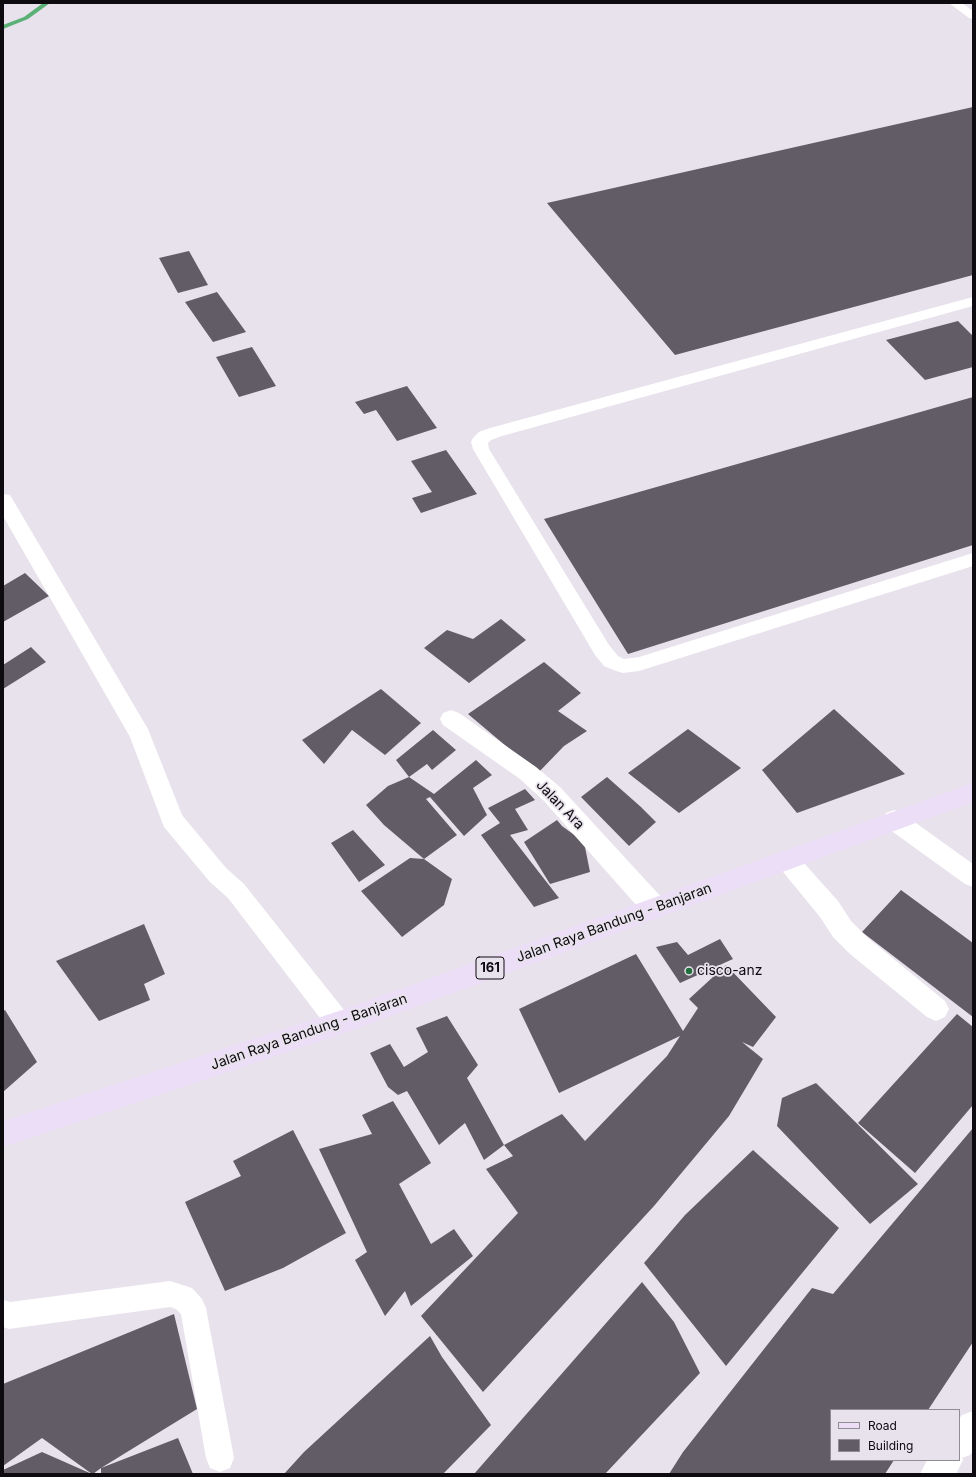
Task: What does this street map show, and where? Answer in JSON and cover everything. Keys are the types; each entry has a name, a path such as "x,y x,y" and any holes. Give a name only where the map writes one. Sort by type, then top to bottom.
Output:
{"main road":[{"name":"Jalan Raya Bandung - Banjaran","path":"3,1134 339,1023 973,792"}],"street":[{"path":"3,500 140,735 172,820 218,875 236,891 339,1023"},
{"name":"Jalan Ara","path":"451,719 528,773 552,794 654,907"},
{"path":"894,820 973,877"},
{"path":"787,860 822,900 842,928 860,946 936,1009"},
{"path":"960,1443 973,1426"},
{"path":"936,1474 946,1461"}],"lane":[{"path":"955,3 973,16"},
{"path":"973,301 496,432 485,436 478,442 602,650 611,661 623,666 639,664 973,559"},
{"path":"3,1314 9,1316 170,1294 183,1297 193,1308 220,1458"}],"building":[{"path":"973,107 973,275 675,355 547,203"},
{"path":"189,251 208,285 178,293 159,258"},
{"path":"217,292 246,332 213,342 185,302"},
{"path":"958,321 973,336 973,367 925,380 886,340"},
{"path":"252,347 276,386 239,397 216,357"},
{"path":"407,386 437,428 397,441 376,410 364,414 355,402"},
{"path":"973,397 973,545 628,654 544,519"},
{"path":"446,450 477,494 421,513 412,498 432,492 411,461"},
{"path":"25,573 49,596 3,622 3,586"},
{"path":"501,619 526,640 469,683 424,648 447,630 473,639"},
{"path":"31,647 46,662 3,689 3,665"},
{"path":"544,662 581,693 558,711 587,731 564,746 538,773 468,714"},
{"path":"381,689 421,723 385,755 352,730 324,764 302,740"},
{"path":"834,709 905,774 797,813 762,770"},
{"path":"688,729 741,768 679,813 628,773"},
{"path":"433,730 456,750 432,770 427,764 409,777 396,760"},
{"path":"476,760 492,775 473,788 487,815 464,836 430,797 426,799 457,835 424,859 384,825 366,805 388,786 409,777 434,794"},
{"path":"607,777 656,822 629,846 581,797"},
{"path":"525,789 535,800 515,809 528,830 510,835 559,898 534,907 481,835 500,823 488,808"},
{"path":"557,820 562,826 584,842 590,872 550,884 524,842"},
{"path":"353,830 385,865 359,882 331,843"},
{"path":"410,858 424,859 452,879 444,905 402,937 361,891"},
{"path":"901,890 973,943 973,1017 862,932"},
{"path":"144,924 165,974 144,984 150,1000 99,1021 56,961"},
{"name":"cisco-anz","path":"720,939 733,959 680,983 656,947 677,942 688,955"},
{"path":"636,954 683,1031 698,1008 689,999 726,965 776,1017 753,1047 742,1042 763,1059 729,1116 654,1206 483,1392 421,1316 518,1213 486,1169 513,1156 504,1145 562,1114 585,1141 667,1056 680,1036 559,1093 519,1009"},
{"path":"5,1010 37,1062 3,1092 3,1011"},
{"path":"957,1014 973,1027 973,1105 915,1173 858,1123"},
{"path":"447,1016 478,1065 467,1078 504,1145 484,1160 465,1123 439,1145 407,1091 398,1095 388,1087 370,1053 390,1044 404,1067 428,1052 416,1028"},
{"path":"816,1083 918,1184 870,1224 777,1126 782,1098"},
{"path":"393,1101 431,1163 399,1184 431,1244 454,1229 473,1256 411,1306 405,1291 385,1316 355,1260 367,1252 319,1149 372,1134 362,1115"},
{"path":"973,1128 973,1342 929,1409 830,1409 830,1461 893,1461 885,1474 669,1474 683,1452 812,1288 833,1294"},
{"path":"293,1130 346,1233 283,1268 225,1291 185,1202 241,1176 233,1161"},
{"path":"753,1150 839,1228 726,1366 644,1263 685,1215"},
{"path":"642,1282 674,1322 700,1373 605,1474 474,1474"},
{"path":"174,1314 197,1409 92,1474 42,1438 3,1466 3,1384"},
{"path":"430,1336 442,1357 491,1425 443,1474 284,1474 304,1452"},
{"path":"178,1438 193,1474 101,1474 101,1468"},
{"path":"42,1452 92,1474 3,1474 3,1470"}],"waterway":[{"path":"3,27 26,18 47,3"}],"place":[{"name":"cisco-anz","path":"689,971"}]}
